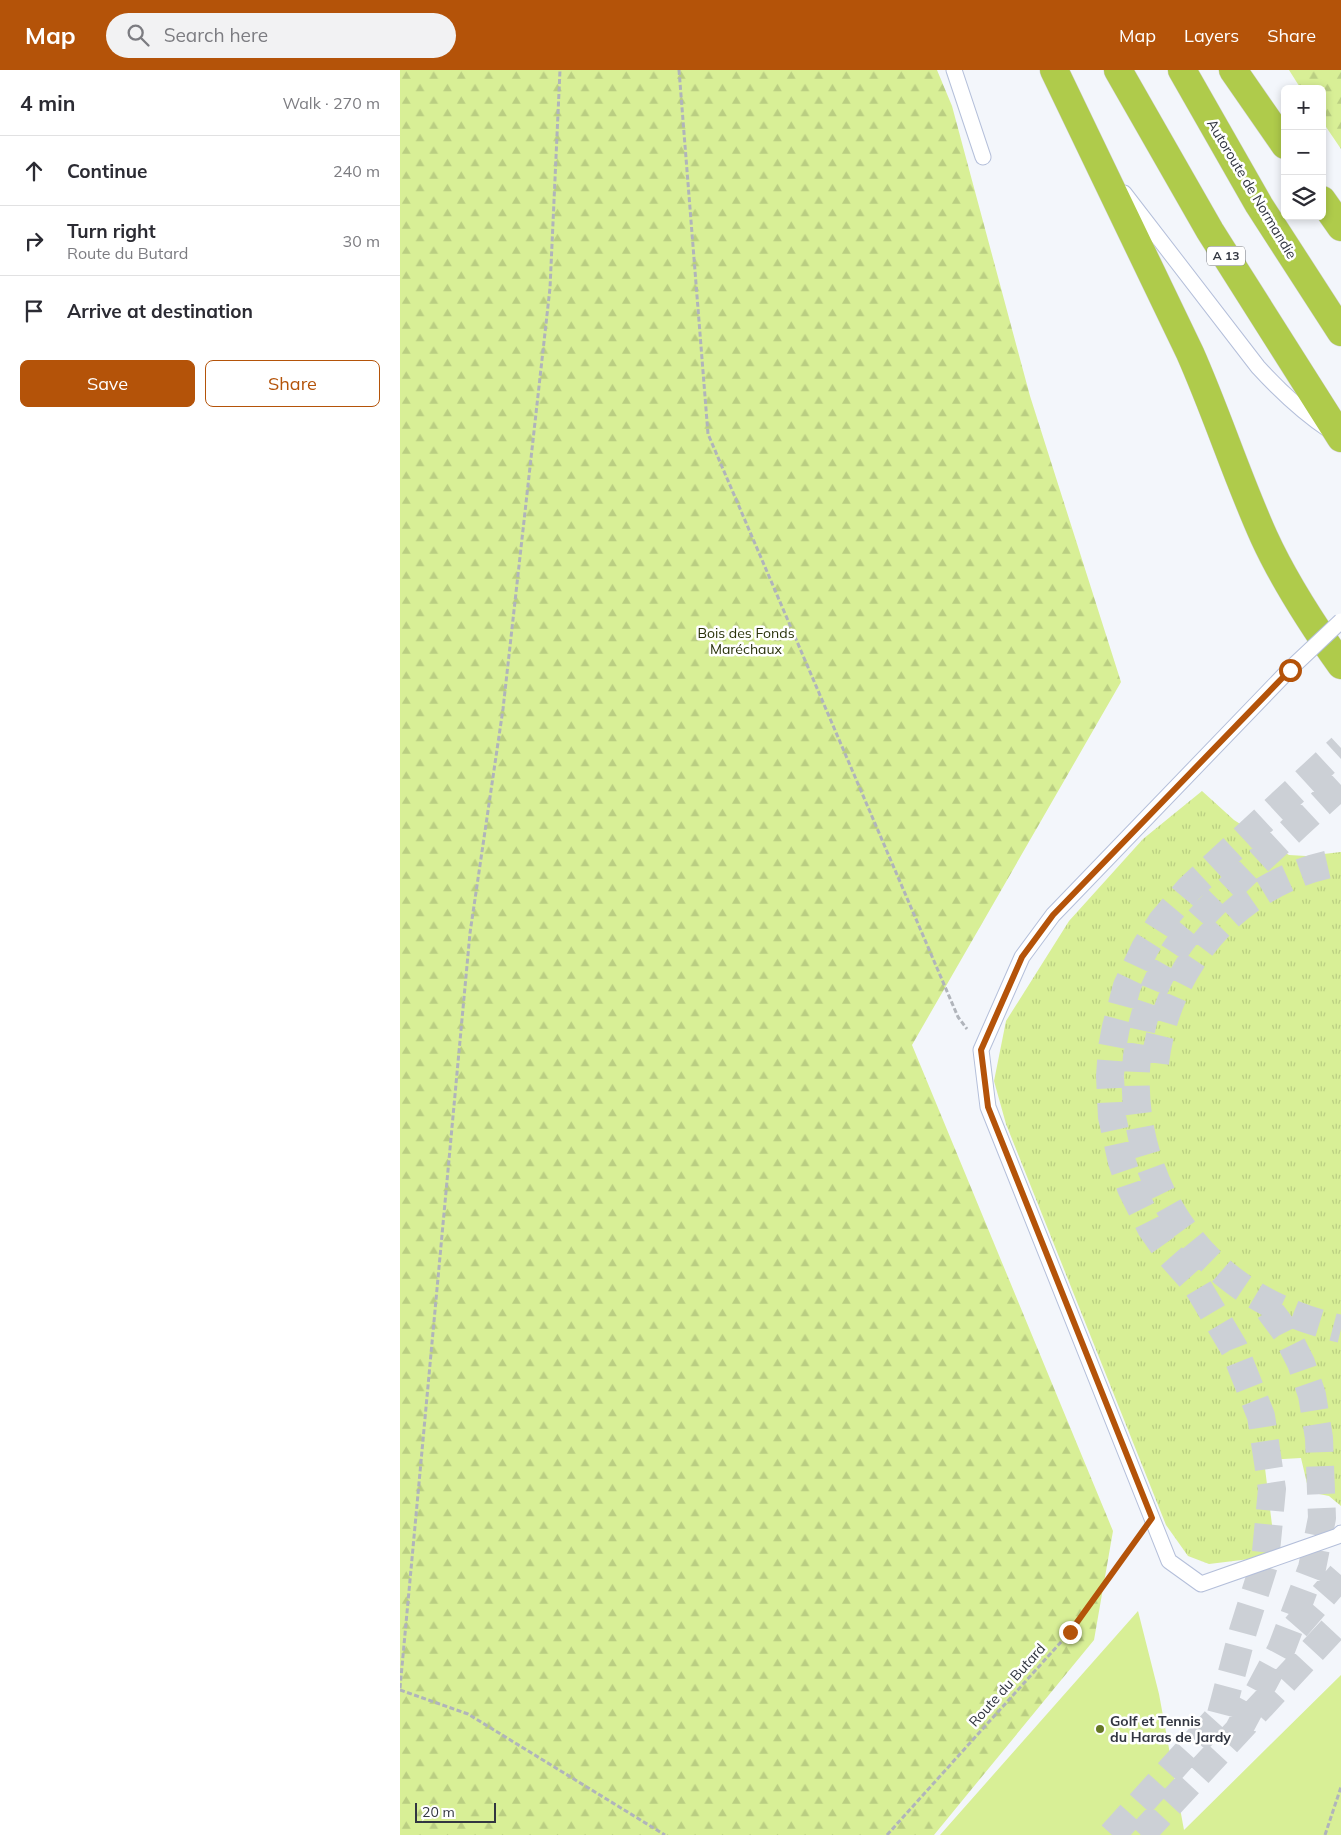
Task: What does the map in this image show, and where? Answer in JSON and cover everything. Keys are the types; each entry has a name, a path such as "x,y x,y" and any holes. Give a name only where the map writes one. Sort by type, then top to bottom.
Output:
{"highway":[{"path":"1054,70 1190,353 1264,537 1287,583 1314,627 1341,665"},
{"name":"A 13","path":"1118,70 1210,231 1341,438"},
{"name":"Autoroute de Normandie","path":"1182,70 1259,205 1341,332"},
{"path":"1233,70 1281,139"},
{"path":"1326,206 1341,227"}],"lane":[{"path":"954,70 983,157"},
{"path":"1094,155 1258,367 1283,394 1311,418 1341,438"},
{"path":"1341,622 1290,670 1053,915 1022,957 981,1050 988,1107 1169,1560 1200,1584 1338,1536 1341,1533"}],"path":[{"path":"560,70 550,288 503,709 470,933 400,1689 468,1714 665,1835"},
{"path":"679,70 708,434 958,1017 981,1050"},
{"name":"Route du Butard","path":"887,1835 1070,1632 1152,1518"},
{"path":"1325,1835 1341,1787"}],"green space":[{"name":"Bois des Fonds Maréchaux","path":"400,70 937,70 952,106 1030,396 1121,682 912,1045 1113,1531 1094,1640 934,1835 400,1835"},
{"path":"1289,70 1341,70 1341,149 1326,127 1326,85 1298,85"},
{"path":"1202,791 1234,820 1289,855 1306,856 1341,852 1341,1506 1329,1496 1309,1492 1301,1458 1264,1460 1273,1533 1271,1550 1258,1558 1209,1564 1188,1556 1166,1525 1006,1124 994,1081 1006,1021 1069,921 1143,839"},
{"name":"Golf et Tennis du Haras de Jardy","path":"1138,1611 1159,1694 1184,1830 1341,1675 1341,1835 940,1835"}],"tunnel":[{"path":"1221,1714 1243,1631 1265,1562 1272,1489 1261,1416 1234,1348 1196,1284 1170,1255 1151,1228 1131,1188 1122,1162 1112,1117 1110,1076 1112,1048 1127,986 1145,948 1162,921 1189,889 1341,748"},
{"path":"1341,785 1217,901 1195,924 1176,949 1167,963 1149,1003 1139,1044 1136,1087 1140,1129 1152,1170 1170,1209 1195,1244 1226,1275 1252,1293 1295,1315 1341,1329"},
{"path":"1155,1063 1162,1026 1175,992 1192,960 1214,931 1240,907 1271,887 1304,871 1341,862"},
{"path":"1239,1729 1281,1650 1312,1568 1322,1518 1319,1438 1312,1395 1301,1363 1285,1331 1264,1303"},
{"path":"1296,1627 1341,1575"},
{"path":"1141,1835 1341,1620"},
{"path":"1112,1835 1233,1701"}],"place":[{"name":"Golf et Tennis du Haras de Jardy","path":"1100,1729"}],"route":[{"path":"1070,1632 1152,1518 988,1107 981,1050 1022,957 1053,915 1290,670"}]}
